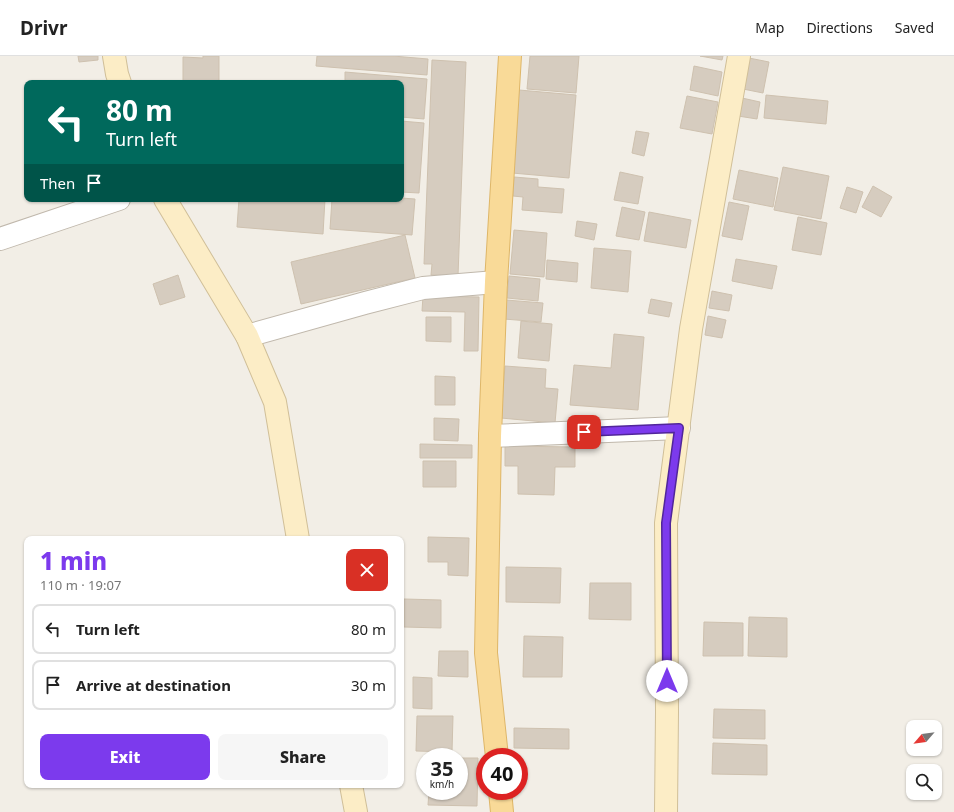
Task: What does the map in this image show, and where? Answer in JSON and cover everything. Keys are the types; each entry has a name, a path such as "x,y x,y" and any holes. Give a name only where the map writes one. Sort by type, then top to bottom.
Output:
{"main road":[{"path":"496,748 486,653 490,436 507,56"},
{"path":"501,800 502,812"}],"street":[{"path":"114,56 119,80"},
{"path":"666,812 666,523 692,329 738,56"},
{"path":"0,239 110,202"},
{"path":"167,202 248,336 275,402 297,536"},
{"path":"248,336 423,288 496,282"},
{"path":"490,436 679,428"},
{"path":"352,788 356,812"}],"building":[{"path":"78,56 98,56 98,60 79,62"},
{"path":"203,56 219,56 219,80 183,80 183,57 203,58"},
{"path":"317,56 393,56 428,59 427,75 316,66"},
{"path":"530,56 579,56 576,93 527,89"},
{"path":"700,56 723,56 722,60"},
{"path":"749,58 769,62 763,93 743,89"},
{"path":"432,60 466,62 458,276 431,275 432,264 424,264"},
{"path":"694,66 722,72 718,96 690,90"},
{"path":"345,72 427,79 424,119 404,117 404,80 345,80"},
{"path":"519,90 576,95 569,178 512,173"},
{"path":"766,95 828,101 826,124 764,118"},
{"path":"687,96 718,102 712,134 680,128"},
{"path":"742,98 760,102 757,119 738,116"},
{"path":"404,121 424,123 419,193 404,192"},
{"path":"636,131 649,133 644,156 632,153"},
{"path":"783,167 829,176 821,219 774,210"},
{"path":"739,170 778,178 773,207 733,199"},
{"path":"620,172 643,177 638,204 614,200"},
{"path":"514,177 538,179 538,187 564,189 562,213 522,210 523,197 513,196"},
{"path":"873,186 892,197 881,217 862,207"},
{"path":"847,187 863,192 856,213 840,208"},
{"path":"404,198 415,199 412,235 330,229 332,202 404,202"},
{"path":"239,202 325,202 323,234 237,227"},
{"path":"729,202 749,206 742,240 722,236"},
{"path":"622,207 645,212 639,240 616,236"},
{"path":"649,212 691,220 686,248 644,241"},
{"path":"798,217 827,223 821,255 792,250"},
{"path":"577,221 597,224 594,240 575,236"},
{"path":"514,230 547,233 544,277 510,274"},
{"path":"405,235 415,278 301,304 291,262"},
{"path":"594,248 631,251 628,292 591,288"},
{"path":"736,259 777,266 772,289 732,281"},
{"path":"547,260 578,263 577,282 546,279"},
{"path":"178,275 185,297 160,305 153,284"},
{"path":"509,276 540,279 538,301 507,298"},
{"path":"712,291 732,295 729,311 709,308"},
{"path":"423,296 479,297 478,351 464,351 465,312 422,311"},
{"path":"651,299 672,303 669,317 648,313"},
{"path":"506,300 543,303 541,322 504,319"},
{"path":"708,316 726,320 722,338 705,335"},
{"path":"426,317 451,317 451,342 426,341"},
{"path":"521,321 552,324 549,361 518,358"},
{"path":"614,334 644,337 638,410 570,405 574,365 611,368"},
{"path":"505,366 546,369 545,388 558,389 555,423 501,418"},
{"path":"435,376 455,377 455,405 435,405"},
{"path":"434,418 459,419 458,441 434,440"},
{"path":"420,444 472,445 472,458 420,458"},
{"path":"505,446 575,447 575,467 555,467 554,495 518,494 518,466 505,466"},
{"path":"423,461 456,461 456,487 423,487"},
{"path":"428,537 469,538 468,576 448,575 448,562 428,562"},
{"path":"506,567 561,568 560,603 506,602"},
{"path":"590,583 631,583 631,620 589,619"},
{"path":"404,599 441,600 441,628 404,627"},
{"path":"749,617 787,618 787,657 748,656"},
{"path":"704,622 743,623 743,656 703,656"},
{"path":"524,636 563,637 562,677 523,677"},
{"path":"439,651 468,651 468,677 438,676"},
{"path":"413,677 432,678 432,709 413,708"},
{"path":"714,709 765,710 765,739 713,738"},
{"path":"417,716 453,716 452,748 416,748"},
{"path":"514,728 569,729 569,749 514,748"},
{"path":"713,743 767,745 767,775 712,774"},
{"path":"468,758 476,758 477,806 428,805 428,800 468,800"}],"route":[{"path":"584,432 679,428 666,523 667,681"}]}
